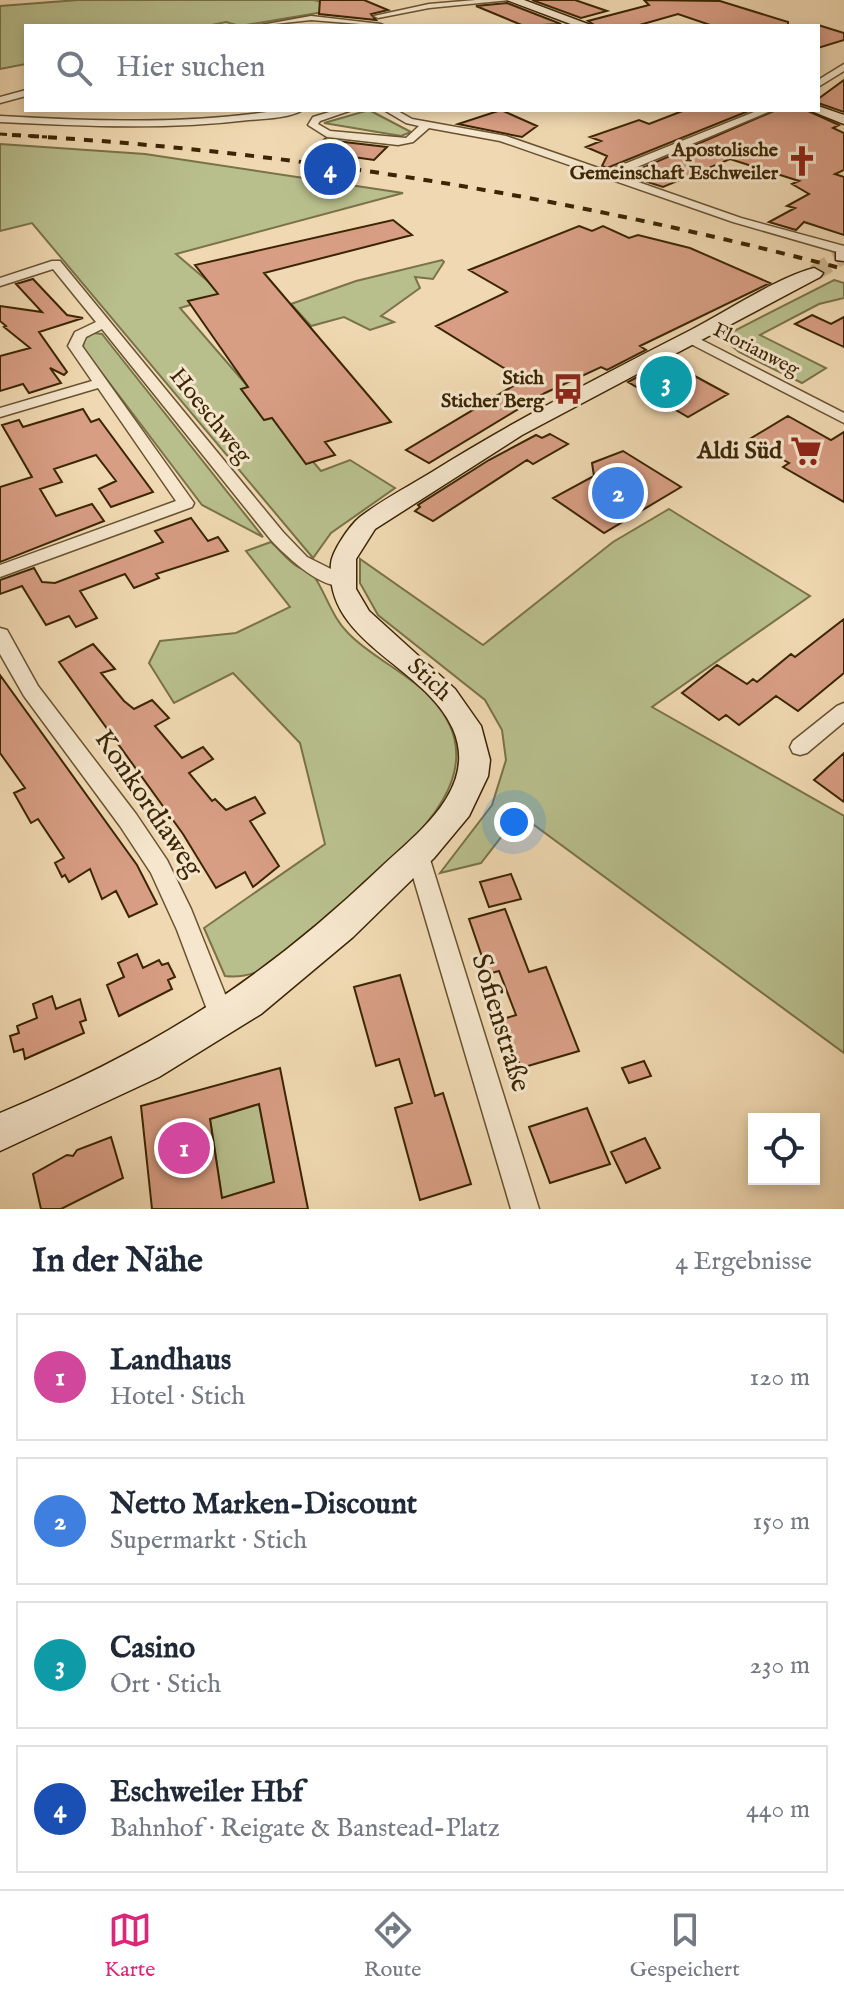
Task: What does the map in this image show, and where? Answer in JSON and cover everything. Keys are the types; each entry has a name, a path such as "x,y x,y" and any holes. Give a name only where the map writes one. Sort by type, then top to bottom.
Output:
{"main road":[{"path":"513,0 581,24"},
{"path":"820,111 844,120"},
{"path":"341,581 344,552 366,524 514,430 814,273"},
{"name":"Stich","path":"0,1132 111,1082 223,1019 327,941 417,853 467,795 474,777 476,757 459,707 361,622 350,609 341,581"}],"street":[{"path":"378,16 429,6 482,5 506,0"},
{"path":"273,24 311,18 369,24"},
{"path":"820,83 844,67"},
{"path":"0,100 24,94"},
{"path":"0,119 130,124 249,120 288,112"},
{"path":"340,112 316,119 313,125 327,134 398,142 409,140 426,125"},
{"path":"392,112 426,125 513,142 605,176 843,254"},
{"path":"605,176 763,112"},
{"name":"Hoeschweg","path":"0,282 56,264 277,536 301,561 341,581"},
{"path":"0,571 186,503 75,346 80,335 105,323"},
{"name":"Florianweg","path":"692,339 844,419"},
{"path":"0,413 100,383"},
{"name":"Konkordiaweg","path":"0,635 27,685 147,846 184,911 223,1019"},
{"path":"800,747 844,711"},
{"name":"Sofienstraße","path":"417,853 525,1209"}],"green space":[{"path":"78,0 314,0 347,8 252,24 24,24 24,64 0,69 0,6"},
{"path":"373,112 411,132 401,136 324,123"},
{"path":"0,144 145,154 403,193 176,254 224,295 180,308 321,471 350,460 395,488 331,533 313,558 32,223 0,231"},
{"path":"444,262 433,279 415,277 420,288 381,316 394,322 370,330 344,317 311,326 291,304 356,281"},
{"path":"834,280 844,283 844,298 819,304 760,335 826,368 802,383 739,352 728,343 728,334"},
{"path":"94,333 102,334 263,537 202,505 83,348 84,339"},
{"path":"669,509 810,596 652,707 844,816 844,1053 519,814 481,863 440,873 492,805 506,760 502,730 485,700 378,615 360,583 360,559 483,645 613,542"},
{"path":"271,542 294,565 314,576 348,633 430,697 451,727 456,756 450,785 435,812 389,862 274,964 242,976 225,976 204,928 325,844 300,743 233,673 174,703 149,663 160,641 236,633 290,607 246,551"},
{"path":"259,1104 274,1182 222,1198 210,1119"}],"building":[{"path":"320,0 364,0 388,10 371,14 376,20 319,14"},
{"path":"532,0 575,0 607,11 581,18"},
{"path":"644,0 720,1 788,24 707,24 678,14 643,24 593,24 588,21 649,5"},
{"path":"507,3 561,24 519,24 476,6"},
{"path":"820,26 844,33 844,40 820,47"},
{"path":"844,80 844,112 820,104 820,98"},
{"path":"495,112 506,112 537,126 522,137 458,124"},
{"path":"680,112 746,112 607,168 602,166 607,156 586,147 601,141 590,137 639,120 649,124"},
{"path":"771,112 810,112 839,125 833,128 844,133 844,170 835,174 844,177 844,235 804,222 796,230 769,222 795,208 787,206 809,194 792,184 799,181 730,159 663,187 626,175"},
{"path":"325,139 387,147 374,160 311,151"},
{"path":"393,220 412,235 264,273 391,422 325,442 335,455 306,464 272,418 264,420 241,389 248,387 188,301 218,294 195,265"},
{"path":"579,226 592,231 603,226 629,238 638,235 690,248 770,283 640,346 646,350 607,370 601,367 545,393 429,463 406,450 523,380 436,326 507,292 469,270"},
{"path":"33,279 67,315 83,318 39,332 67,372 64,375 50,368 61,383 29,393 23,384 0,391 0,356 30,348 4,327 0,321 0,306 42,312 16,284"},
{"path":"812,315 831,324 844,317 844,347 795,324"},
{"path":"667,361 728,394 688,417 628,382"},
{"path":"83,409 91,422 99,419 153,492 111,507 99,489 116,481 96,455 54,469 62,482 40,489 56,516 92,504 104,521 0,562 0,487 32,477 2,425 19,420 23,427"},
{"name":"Aldi Süd","path":"788,416 831,440 844,432 844,502 783,467 789,463 748,440"},
{"path":"550,434 568,444 533,464 527,460 433,521 415,511 420,507 418,505 489,460 536,435 542,438"},
{"path":"623,451 681,487 604,533 553,498 594,476 592,463"},
{"path":"191,518 208,541 218,537 228,551 156,574 159,578 134,588 125,574 80,591 97,618 76,627 69,616 46,625 22,586 0,594 0,580 34,568 42,582 55,583 163,542 155,531"},
{"path":"844,619 844,673 798,711 776,696 739,725 726,715 719,720 682,693 717,665 747,684 753,679 757,682 791,654 795,657"},
{"path":"93,644 115,669 101,673 124,701 134,709 152,700 169,718 155,726 182,758 203,747 213,759 189,773 212,801 215,799 226,810 255,797 265,813 250,821 279,866 253,887 245,872 216,888 183,834 59,662"},
{"path":"0,675 137,865 157,904 129,917 116,891 102,899 90,869 69,882 65,875 62,877 55,863 64,858 38,819 31,823 14,793 25,788 0,753"},
{"path":"844,753 844,802 814,780"},
{"path":"511,874 521,899 489,907 480,882"},
{"path":"505,909 529,972 546,967 579,1051 521,1068 503,1019 516,1015 499,971 488,974 469,919"},
{"path":"137,954 143,968 159,960 162,965 168,963 175,977 168,980 172,989 119,1016 107,985 124,977 118,963"},
{"path":"400,975 435,1096 443,1093 471,1184 420,1200 395,1108 412,1103 399,1059 376,1066 354,987"},
{"path":"52,996 56,1009 80,999 86,1020 80,1022 84,1033 25,1059 23,1049 14,1052 10,1036 19,1033 17,1026 37,1018 33,1004"},
{"path":"644,1061 651,1076 629,1083 622,1068"},
{"path":"280,1068 308,1209 152,1209 141,1106","holes":["259,1104 274,1182 222,1198 210,1119"]},
{"path":"587,1108 610,1164 550,1183 529,1127"},
{"path":"111,1137 123,1178 61,1209 41,1209 33,1174 67,1155 73,1156 77,1150"},
{"path":"645,1138 660,1168 626,1183 611,1152"}],"tunnel":[{"path":"814,273 842,256"}],"railway":[{"path":"0,134 47,137"},
{"path":"12,135 223,153 431,181 638,220 844,269"}],"place":[{"name":"Apostolische Gemeinschaft Eschweiler","path":"802,161"},
{"name":"Eschweiler Hbf","path":"330,169"},
{"name":"Casino","path":"666,382"},
{"name":"Stich Sticher Berg","path":"568,389"},
{"name":"Aldi Süd","path":"806,451"},
{"name":"Netto Marken-Discount","path":"618,493"},
{"name":"Landhaus","path":"184,1148"}]}
